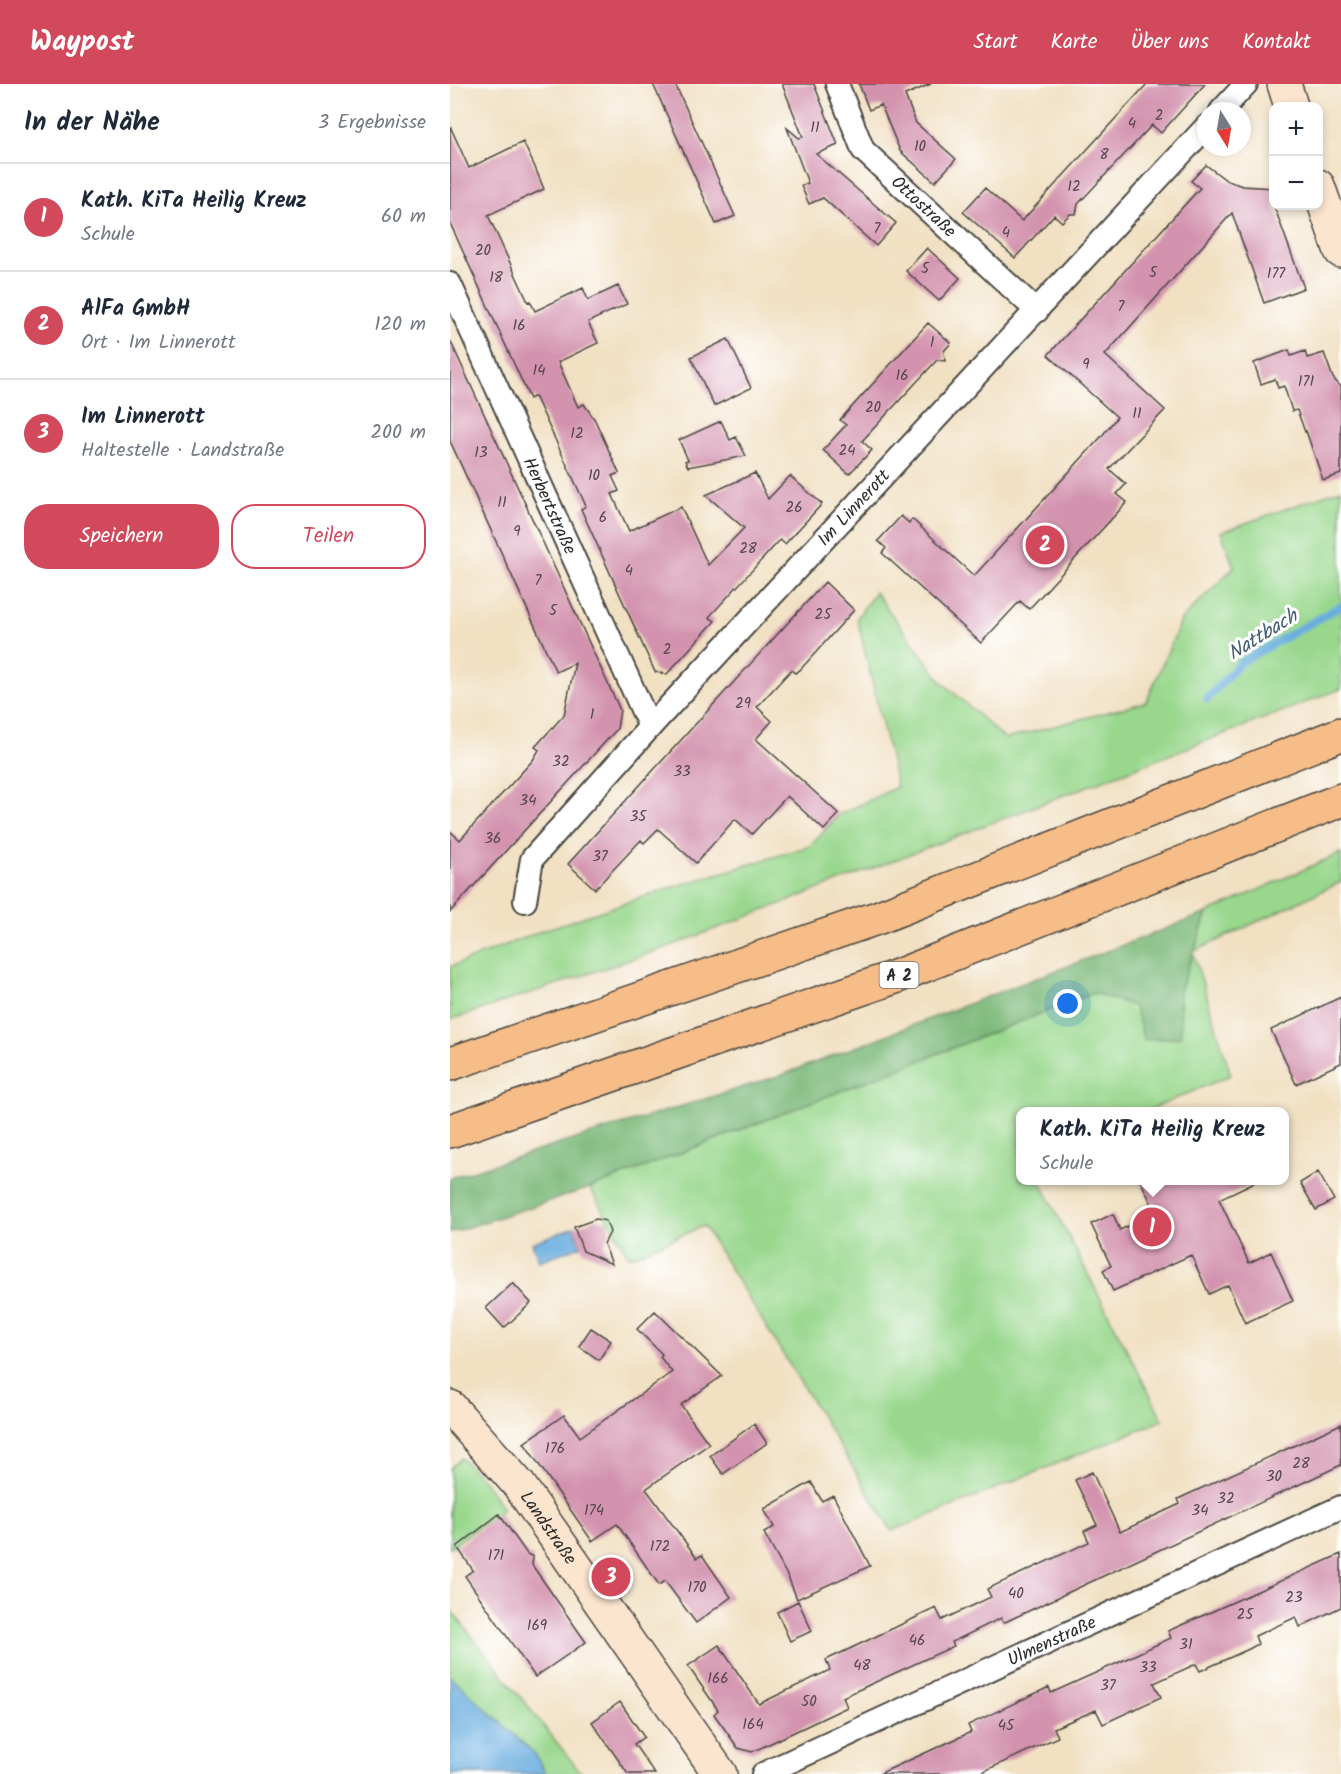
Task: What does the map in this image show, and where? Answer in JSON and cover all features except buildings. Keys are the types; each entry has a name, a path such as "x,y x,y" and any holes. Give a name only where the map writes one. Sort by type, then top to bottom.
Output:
{"highway":[{"path":"450,1064 877,918 1341,734"},
{"name":"A 2","path":"450,1131 895,977 1341,800"}],"street":[{"name":"Ottostraße","path":"837,84 863,150 1037,311"},
{"path":"1229,102 1246,84"},
{"path":"1284,84 1290,102"},
{"name":"Im Linnerott","path":"525,901 532,859 650,728 1197,137"},
{"path":"1323,200 1341,251"},
{"name":"Herbertstraße","path":"450,284 650,728"},
{"name":"Landstraße","path":"450,1407 519,1485 720,1774"},
{"name":"Ulmenstraße","path":"763,1774 1341,1508"}],"green space":[{"path":"1341,489 1341,689 668,947 450,1020 450,967 541,931 670,888 810,846 840,814 897,787 857,618 875,592 942,682 1005,739 1146,702 1182,619 1234,567 1221,532"},
{"path":"1341,853 1341,882 1194,952 1207,913"},
{"path":"1207,913 1180,991 1181,1037 1144,1040 1134,1006 1094,993 590,1188 450,1233 450,1178 782,1075"},
{"path":"1193,953 1231,1075 1156,1107 1016,1107 1016,1185 1042,1185 1163,1420 892,1531 704,1226 629,1257 590,1188 1094,993 1134,1005 1180,991"},
{"path":"461,1458 485,1482 503,1509 450,1548 450,1468"},
{"path":"450,1609 582,1774 450,1774"}],"water":[{"path":"574,1227 581,1246 539,1261 532,1243"},
{"path":"450,1676 535,1754 546,1774 450,1774"}],"waterway":[{"name":"Nattbach","path":"1207,699 1241,662 1341,606"}],"place":[{"name":"AlFa GmbH","path":"1045,545"},
{"name":"Kath. KiTa Heilig Kreuz","path":"1152,1227"},
{"name":"Im Linnerott","path":"611,1577"}]}
